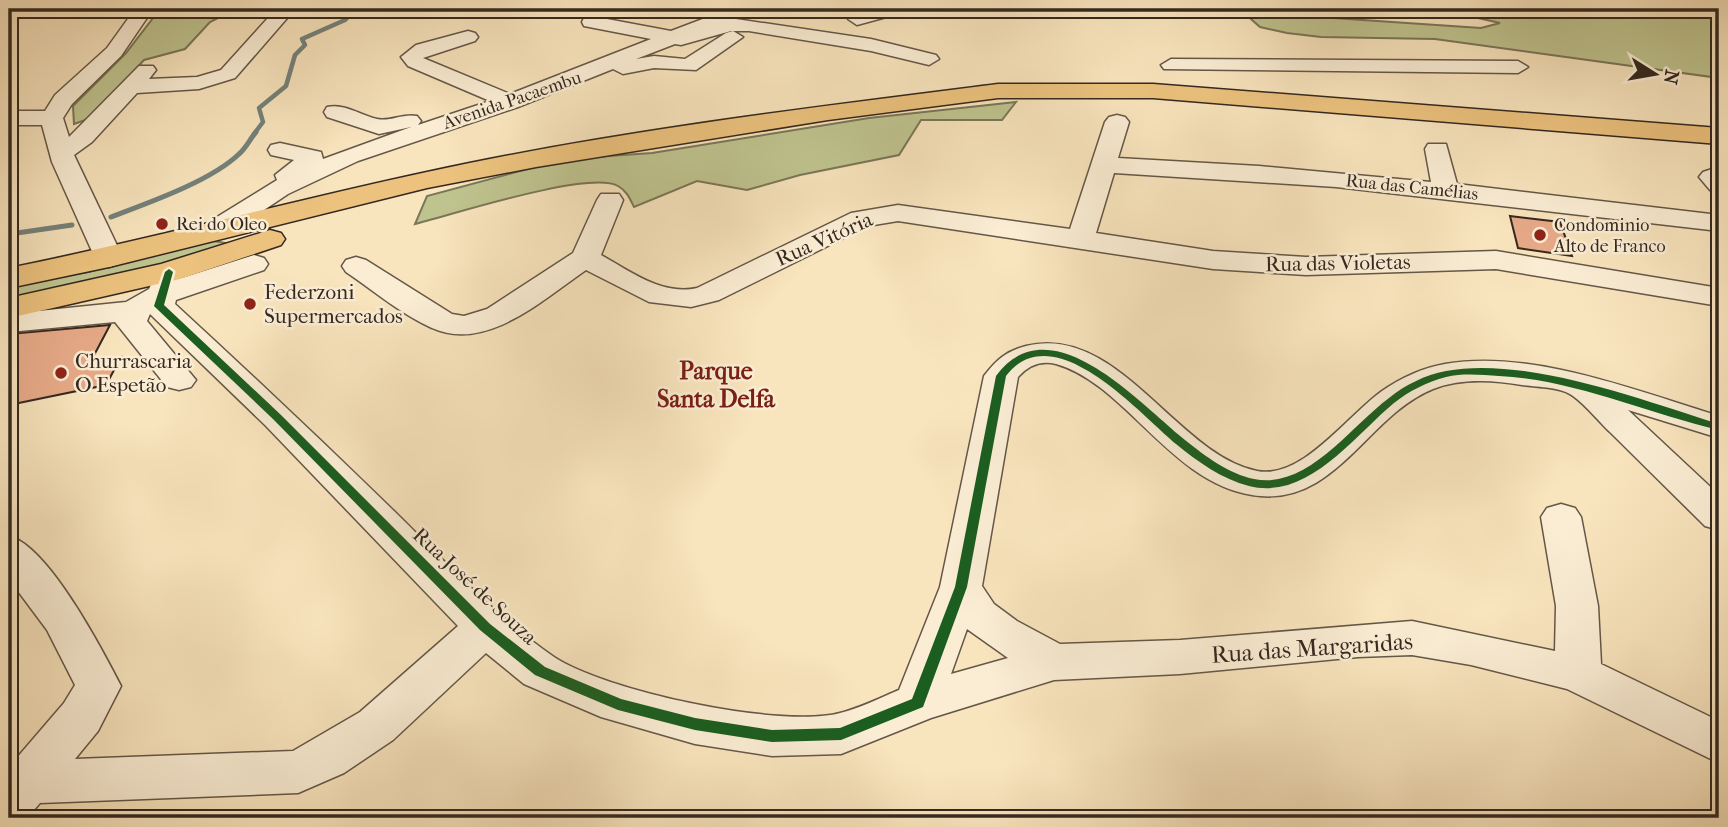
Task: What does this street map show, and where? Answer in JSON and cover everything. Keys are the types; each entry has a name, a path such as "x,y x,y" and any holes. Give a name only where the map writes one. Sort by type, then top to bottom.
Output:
{"main road":[{"path":"9,278 109,258 231,249 278,201 467,174 677,136 998,91 1153,91 1719,136"},
{"path":"9,308 154,293 231,249 467,174"}],"street":[{"path":"109,258 61,153 52,118 63,100 114,52 144,9"},
{"path":"130,87 199,83 228,74 286,9"},
{"name":"Avenida Pacaembu","path":"278,201 372,146 510,102 605,67 745,9"},
{"path":"856,19 894,9"},
{"path":"591,22 670,38 691,38 730,24 749,25 849,41 929,59"},
{"path":"468,37 423,49 411,57 415,62 510,102"},
{"path":"605,67 621,68 654,62 690,66 733,37"},
{"path":"61,153 84,137 153,63"},
{"path":"1171,65 1518,67"},
{"path":"335,112 379,127 422,116 447,122"},
{"path":"9,118 52,118"},
{"path":"1080,240 1117,122"},
{"path":"1437,149 1447,191"},
{"path":"278,201 288,175 309,162 312,157 280,150"},
{"name":"Rua das Camélias","path":"1104,165 1283,175 1719,223"},
{"path":"356,266 443,323 465,326 498,316 585,258 610,200"},
{"name":"Rua Vitória","path":"585,258 667,300 684,301 708,294 861,219 881,214 939,217 1080,240"},
{"name":"Rua das Violetas","path":"1080,240 1262,265 1496,260 1719,297"},
{"path":"9,323 154,293"},
{"path":"154,293 131,322 179,380"},
{"name":"Rua José de Souza","path":"154,293 159,306 277,417 485,627 540,671 618,704 695,724 772,736 841,734 918,703"},
{"path":"918,703 961,587 1001,376 1009,363 1023,357 1046,352 1068,357 1087,366 1200,457 1253,484 1285,485 1307,477 1393,396 1419,380 1448,373 1498,374 1581,385 1719,427"},
{"path":"1581,385 1719,517"},
{"path":"1561,517 1577,606 1578,674"},
{"path":"9,550 64,621 99,686 81,717 18,793"},
{"path":"961,587 979,615 1001,633 1054,662"},
{"path":"18,793 298,772 337,754 387,720 485,627"},
{"name":"Rua das Margaridas","path":"918,703 1054,662 1180,657 1358,640 1412,638 1471,648 1578,674 1719,743"}],"green space":[{"path":"160,9 222,9 224,15 210,22 185,49 144,60 91,118 74,124 73,106 126,53"},
{"path":"1438,9 1719,9 1719,78 1435,39 1321,37 1287,33 1260,27 1243,12 1481,28 1500,23"},
{"path":"1016,102 1002,120 921,120 899,155 800,175 747,190 697,181 634,207 626,193 618,186 602,183 579,184 520,196 415,224 427,196 565,159 652,153 869,118"},
{"path":"208,240 226,243 216,251 58,292 9,299 9,286 88,272"},
{"path":"75,810 431,815 438,818 64,818"}],"building":[{"name":"Condominio Alto de Franco","path":"1510,216 1560,222 1572,256 1518,248"},
{"name":"Churrascaria O Espetão","path":"110,325 91,361 121,357 106,385 9,405 9,334"}],"waterway":[{"path":"254,134 263,122 259,108 286,86 295,55 305,45 302,39 345,20 355,9"},
{"path":"111,217 212,173 239,154 256,132"},
{"path":"10,234 72,225"}],"cycle path":[{"path":"169,272 159,306 277,417 485,627 540,671 618,704 695,724 772,736 841,734 918,703 961,587 1001,376 1014,362 1031,355 1060,355 1094,370 1203,459 1252,483 1278,484 1302,476 1325,460 1393,399 1418,383 1446,374 1477,371 1547,379 1620,397 1719,427"}],"place":[{"name":"Rei do Oleo","path":"162,224"},
{"name":"Condominio Alto de Franco","path":"1540,235"},
{"name":"Federzoni Supermercados","path":"250,304"},
{"name":"Churrascaria O Espetão","path":"61,373"}],"district":[{"name":"Parque Santa Delfa","path":"716,385"}]}
